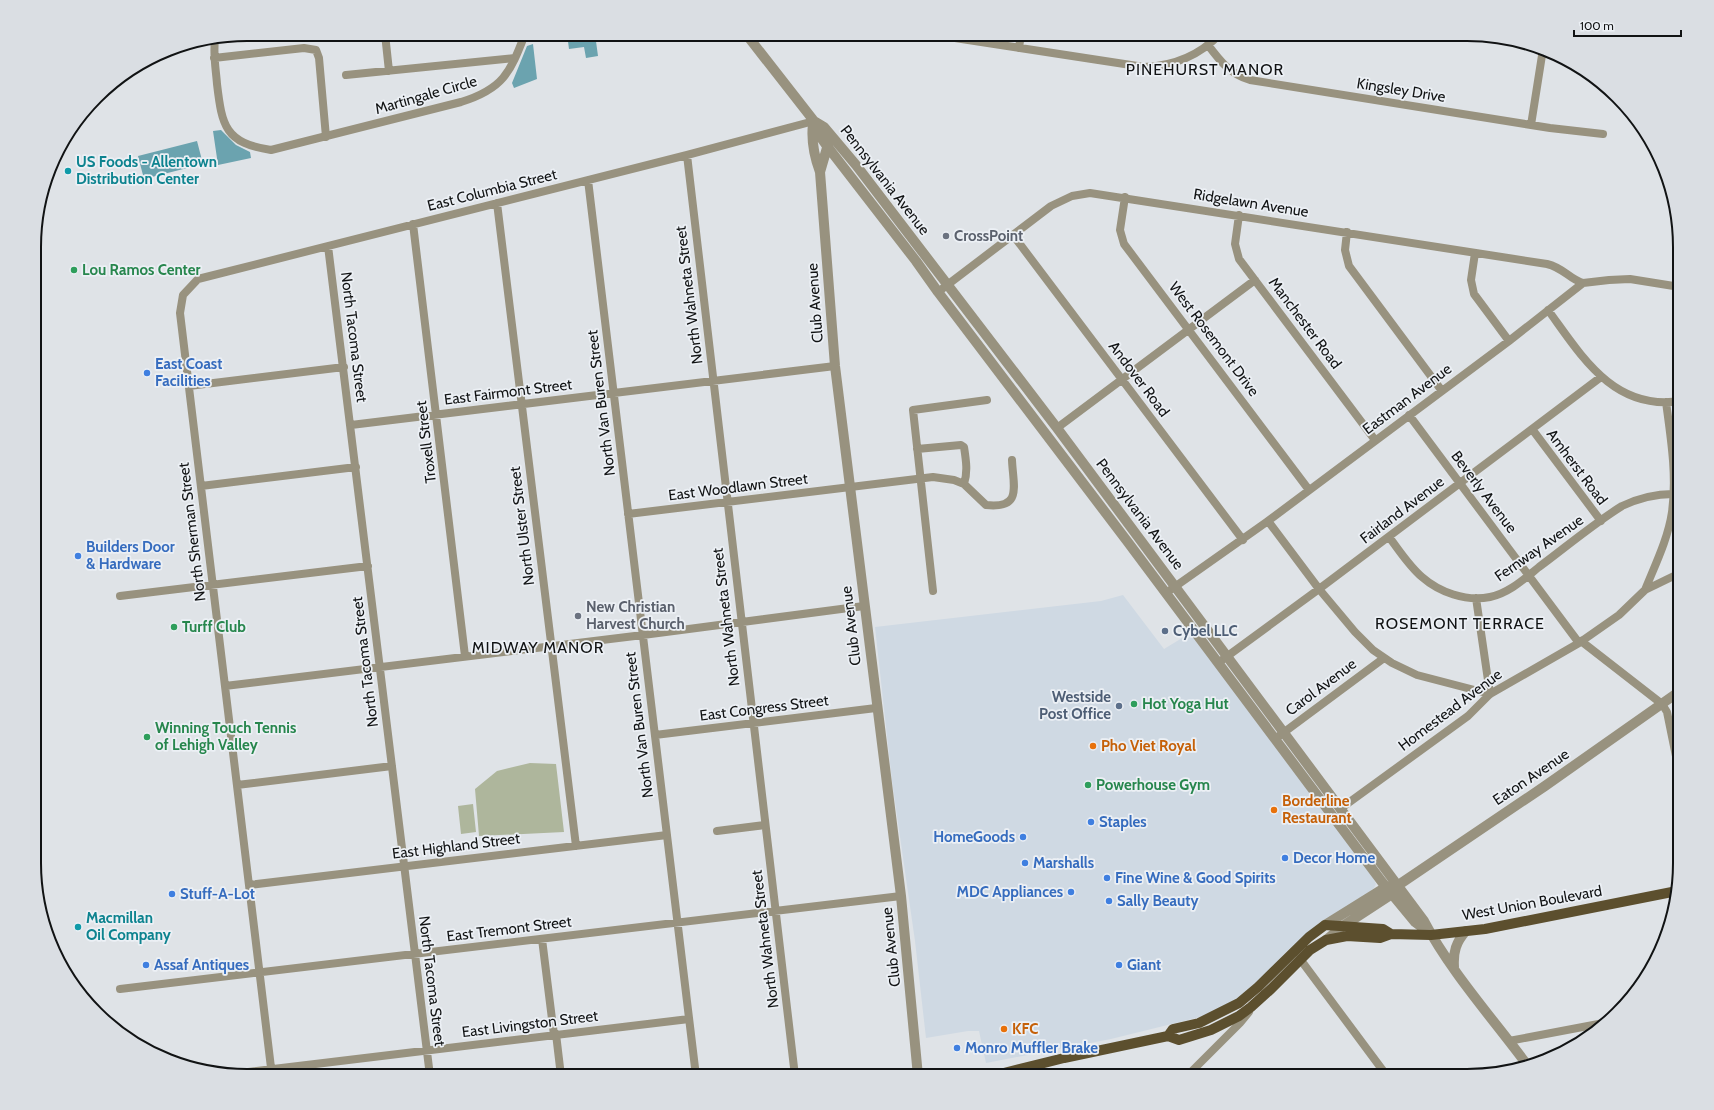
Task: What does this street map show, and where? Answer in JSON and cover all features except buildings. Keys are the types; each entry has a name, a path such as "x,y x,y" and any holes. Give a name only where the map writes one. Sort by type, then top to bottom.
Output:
{"main road":[{"name":"West Union Boulevard","path":"1020,1069 1168,1036 1179,1040 1211,1030 1239,1016 1251,1007 1310,950 1326,940 1347,936 1380,938 1391,934 1431,935 1485,929 1671,892"},
{"name":"West Union Boulevard","path":"1168,1036 1173,1029 1199,1023 1239,1003 1258,987 1309,937 1325,926 1343,926 1383,930 1391,934"}],"street":[{"path":"386,41 388,71"},
{"name":"Martingale Circle","path":"215,44 214,58 222,119 234,137 252,147 271,150 476,98 487,93 500,82 511,67 522,41"},
{"name":"Pennsylvania Avenue","path":"751,41 814,121 824,127 831,135 948,284 1228,656 1280,736 1392,889 1424,921 1431,935 1524,1061"},
{"path":"974,41 1144,67 1173,64 1194,55 1212,41"},
{"path":"1019,48 1020,41"},
{"name":"Kingsley Drive","path":"1208,45 1226,68 1250,80 1531,125 1603,134"},
{"path":"214,58 304,48 316,50 319,58 326,137"},
{"path":"1531,125 1542,55"},
{"path":"346,75 515,58"},
{"name":"Pennsylvania Avenue","path":"814,121 817,132 827,146 912,255 938,292 1218,663 1340,809 1392,889"},
{"name":"East Columbia Street","path":"183,295 198,278 687,155 814,121"},
{"name":"Club Avenue","path":"814,121 812,135 815,158 820,172 835,366 876,708 901,896 917,1069"},
{"name":"Club Avenue","path":"820,172 831,135"},
{"name":"North Wahneta Street","path":"687,155 752,724 794,1069"},
{"name":"North Van Buren Street","path":"588,180 695,1069"},
{"name":"Ridgelawn Avenue","path":"938,292 1051,206 1072,196 1090,193 1125,197 1554,265 1583,283"},
{"name":"West Rosemont Drive","path":"1125,197 1120,230 1124,244 1310,490"},
{"name":"North Ulster Street","path":"497,203 576,846"},
{"name":"Manchester Road","path":"1239,215 1234,244 1239,259 1375,440"},
{"name":"Troxell Street","path":"413,224 465,656"},
{"path":"1347,232 1344,250 1349,266 1442,390"},
{"name":"Andover Road","path":"1013,235 1243,540"},
{"name":"North Tacoma Street","path":"328,246 344,366 414,954 429,1069"},
{"path":"1475,252 1471,280 1474,294 1508,341"},
{"path":"1583,283 1630,279 1673,286"},
{"path":"1057,428 1255,280"},
{"name":"Eastman Avenue","path":"1166,593 1268,522 1583,283"},
{"name":"North Sherman Street","path":"183,295 180,313 271,1069"},
{"path":"1548,310 1586,362 1612,386 1647,400 1673,402"},
{"path":"189,386 344,366"},
{"name":"East Fairmont Street","path":"351,425 835,366"},
{"name":"Fairland Avenue","path":"1218,663 1389,537 1601,377"},
{"path":"933,592 913,410 987,400"},
{"path":"1645,590 1658,558 1669,524 1673,494 1673,459 1666,402"},
{"name":"Beverly Avenue","path":"1409,415 1528,575 1580,642 1662,704"},
{"name":"Amherst Road","path":"1532,429 1601,521"},
{"path":"917,449 961,445 964,447 967,476 964,484 986,505 1001,505 1010,502 1014,495 1012,460"},
{"path":"201,486 356,467"},
{"name":"East Woodlawn Street","path":"628,514 920,479 942,478 964,484"},
{"name":"Fernway Avenue","path":"1389,537 1415,571 1428,582 1451,593 1476,598 1490,597 1502,593 1619,508 1652,495 1673,494"},
{"path":"1268,522 1319,589 1360,638 1384,658 1417,675 1490,694 1476,598"},
{"path":"120,596 368,566"},
{"name":"Homestead Avenue","path":"1340,809 1468,716 1490,694 1580,642 1619,614 1645,590 1673,576"},
{"path":"225,686 465,656 643,636 864,606"},
{"name":"Carol Avenue","path":"1280,736 1384,658"},
{"name":"Eaton Avenue","path":"1326,940 1392,889 1673,696"},
{"path":"1662,704 1667,712 1673,742"},
{"name":"East Congress Street","path":"655,735 876,708"},
{"path":"237,785 392,766"},
{"path":"717,831 765,825"},
{"name":"East Highland Street","path":"249,885 667,835"},
{"name":"Eaton Avenue","path":"1325,926 1392,889"},
{"name":"East Tremont Street","path":"120,989 901,896"},
{"path":"1454,967 1454,950 1459,939 1466,931"},
{"path":"542,939 560,1069"},
{"path":"1300,959 1382,1069"},
{"path":"1194,1069 1240,1023 1251,1007"},
{"name":"East Livingston Street","path":"298,1069 427,1050 689,1019"},
{"path":"1509,1041 1596,1025"}],"shaded area":[{"path":"1123,595 1164,649 1192,632 1371,874 1376,884 1367,894 1307,934 1288,950 1251,988 1236,1001 1208,1015 1111,1039 986,1063 979,1031 968,1031 926,1038 915,941 892,781 875,627 1101,601"}],"green space":[{"path":"530,763 556,764 564,832 479,836 475,789 497,771"},
{"path":"473,804 476,832 461,834 458,806"}],"water":[{"path":"568,41 596,41 598,56 586,58 584,47 569,49"},
{"path":"533,44 537,79 514,88 512,83 527,46"},
{"path":"221,130 236,145 250,152 251,158 218,165 213,131"},
{"path":"197,141 203,164 144,179 138,156"}],"place":[{"name":"US Foods - Allentown Distribution Center","path":"68,171"},
{"name":"CrossPoint","path":"946,236"},
{"name":"Lou Ramos Center","path":"74,270"},
{"name":"East Coast Facilities","path":"147,373"},
{"name":"Builders Door & Hardware","path":"78,556"},
{"name":"New Christian Harvest Church","path":"578,616"},
{"name":"Turff Club","path":"174,627"},
{"name":"Cybel LLC","path":"1165,631"},
{"name":"Hot Yoga Hut","path":"1134,704"},
{"name":"Westside Post Office","path":"1119,706"},
{"name":"Winning Touch Tennis of Lehigh Valley","path":"147,737"},
{"name":"Pho Viet Royal","path":"1093,746"},
{"name":"Powerhouse Gym","path":"1088,785"},
{"name":"Borderline Restaurant","path":"1274,810"},
{"name":"Staples","path":"1091,822"},
{"name":"HomeGoods","path":"1023,837"},
{"name":"Decor Home","path":"1285,858"},
{"name":"Marshalls","path":"1025,863"},
{"name":"Fine Wine & Good Spirits","path":"1107,878"},
{"name":"MDC Appliances","path":"1071,892"},
{"name":"Stuff-A-Lot","path":"172,894"},
{"name":"Sally Beauty","path":"1109,901"},
{"name":"Macmillan Oil Company","path":"78,927"},
{"name":"Assaf Antiques","path":"146,965"},
{"name":"Giant","path":"1119,965"},
{"name":"KFC","path":"1004,1029"},
{"name":"Monro Muffler Brake","path":"957,1048"}],"district":[{"name":"PINEHURST MANOR","path":"1205,69"},
{"name":"ROSEMONT TERRACE","path":"1460,623"},
{"name":"MIDWAY MANOR","path":"538,647"}]}
